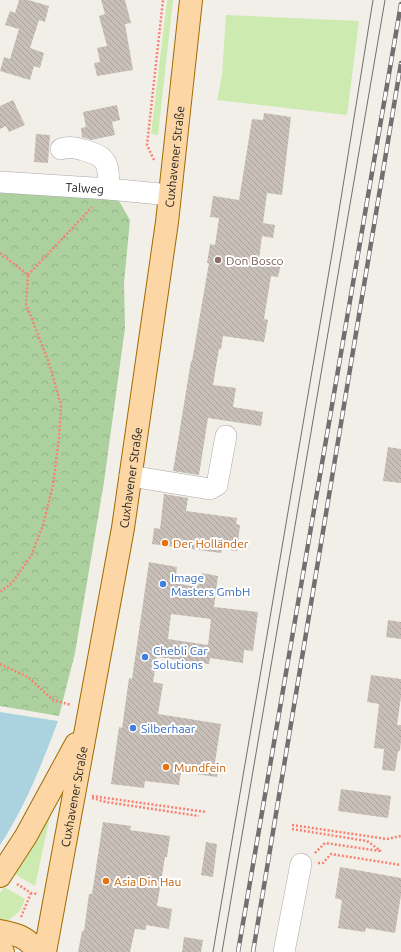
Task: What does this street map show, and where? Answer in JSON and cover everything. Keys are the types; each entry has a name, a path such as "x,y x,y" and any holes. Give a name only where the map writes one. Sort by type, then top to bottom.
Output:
{"main road":[{"name":"Cuxhavener Straße","path":"45,952 123,528 170,195 191,0"},
{"path":"7,879 88,716"},
{"path":"0,931 22,935 30,941 38,952"}],"street":[{"path":"61,149 67,147 76,148 98,154 102,158 108,173 109,189"},
{"name":"Talweg","path":"0,182 109,189 170,195"},
{"path":"130,476 210,488 217,485 226,436"},
{"path":"284,952 301,864"}],"path":[{"path":"147,144 163,0"},
{"path":"0,592 12,582 30,556 43,524 53,485 59,438 60,405 49,363 26,304 28,275 109,189"},
{"path":"0,253 28,275"},
{"path":"0,664 28,677 53,700 88,716"},
{"path":"74,793 206,812"},
{"path":"74,793 106,802 199,816"},
{"path":"292,825 367,837 387,839 401,836"},
{"path":"292,829 367,841 381,851 325,843 301,864"},
{"path":"301,864 323,863 331,854 401,865"},
{"path":"7,879 31,893 55,898"},
{"path":"20,918 31,893"}],"green space":[{"path":"167,0 173,0 158,135 151,134"},
{"path":"226,15 359,21 347,115 217,100 222,75"},
{"path":"0,190 90,196 119,201 130,220 124,283 125,328 104,482 75,653 59,716 0,706"},
{"path":"51,812 35,886 13,873"},
{"path":"4,887 25,899 21,910 5,923 0,923 0,893"}],"water":[{"path":"0,712 58,721 25,800 0,845"}],"building":[{"path":"19,0 28,0 49,6 45,22 39,20 30,48 44,53 40,68 34,66 30,80 0,71 4,57 10,59 19,29 5,25 10,11 15,13"},
{"path":"101,0 125,0 131,23 125,24 133,70 97,76 94,63 100,62 97,48 107,46 99,16 105,14"},
{"path":"13,100 25,125 9,132 6,126 0,129 0,106"},
{"path":"117,105 120,120 112,122 115,135 91,140 82,137 81,128 86,127 83,112"},
{"path":"264,113 291,117 282,195 267,193 263,223 275,225 273,238 262,236 259,260 281,264 278,277 271,276 264,319 268,320 264,342 223,336 221,349 219,349 213,385 236,388 233,407 263,412 261,426 208,418 199,475 173,471 209,263 207,263 210,244 215,245 219,218 210,217 213,196 239,200 252,119 263,120"},
{"path":"36,134 50,135 48,163 34,162"},
{"path":"388,447 401,449 401,483 383,481"},
{"path":"164,494 188,498 186,511 237,518 236,524 240,525 237,551 222,549 221,553 152,544 154,528 160,529"},
{"path":"149,562 177,567 175,583 197,587 202,573 218,576 214,607 258,612 253,651 244,650 243,663 210,658 209,664 157,657 153,682 163,684 158,714 221,724 215,762 219,763 217,777 181,772 179,785 145,781 144,788 111,784 119,727 122,728 129,678 132,679","holes":["171,614 211,619 208,645 168,639"]},
{"path":"388,620 401,622 401,639 386,637"},
{"path":"371,675 401,679 401,697 397,725 401,725 401,740 395,771 382,770 384,749 374,748 379,704 367,702"},
{"path":"341,789 391,796 388,818 338,811"},
{"path":"103,822 131,826 130,830 170,836 157,906 172,909 169,929 146,925 146,930 135,929 130,952 78,952 82,931 84,931 89,894 92,894"},
{"path":"206,842 217,844 213,877 201,875"},
{"path":"340,867 401,878 401,895 395,933 366,928 365,932 338,928 342,900 335,898"},
{"path":"184,937 203,940 201,952 182,952"}],"tram line":[{"path":"213,952 333,248 373,0"},
{"path":"222,952 385,0"}],"railway":[{"path":"238,952 401,4"},
{"path":"253,952 401,63"}],"place":[{"name":"Don Bosco","path":"218,260"},
{"name":"Der Holländer","path":"165,543"},
{"name":"Image Masters GmbH","path":"163,584"},
{"name":"Chebli Car Solutions","path":"145,657"},
{"name":"Silberhaar","path":"133,728"},
{"name":"Mundfein","path":"166,767"},
{"name":"Asia Din Hau","path":"106,881"}]}
